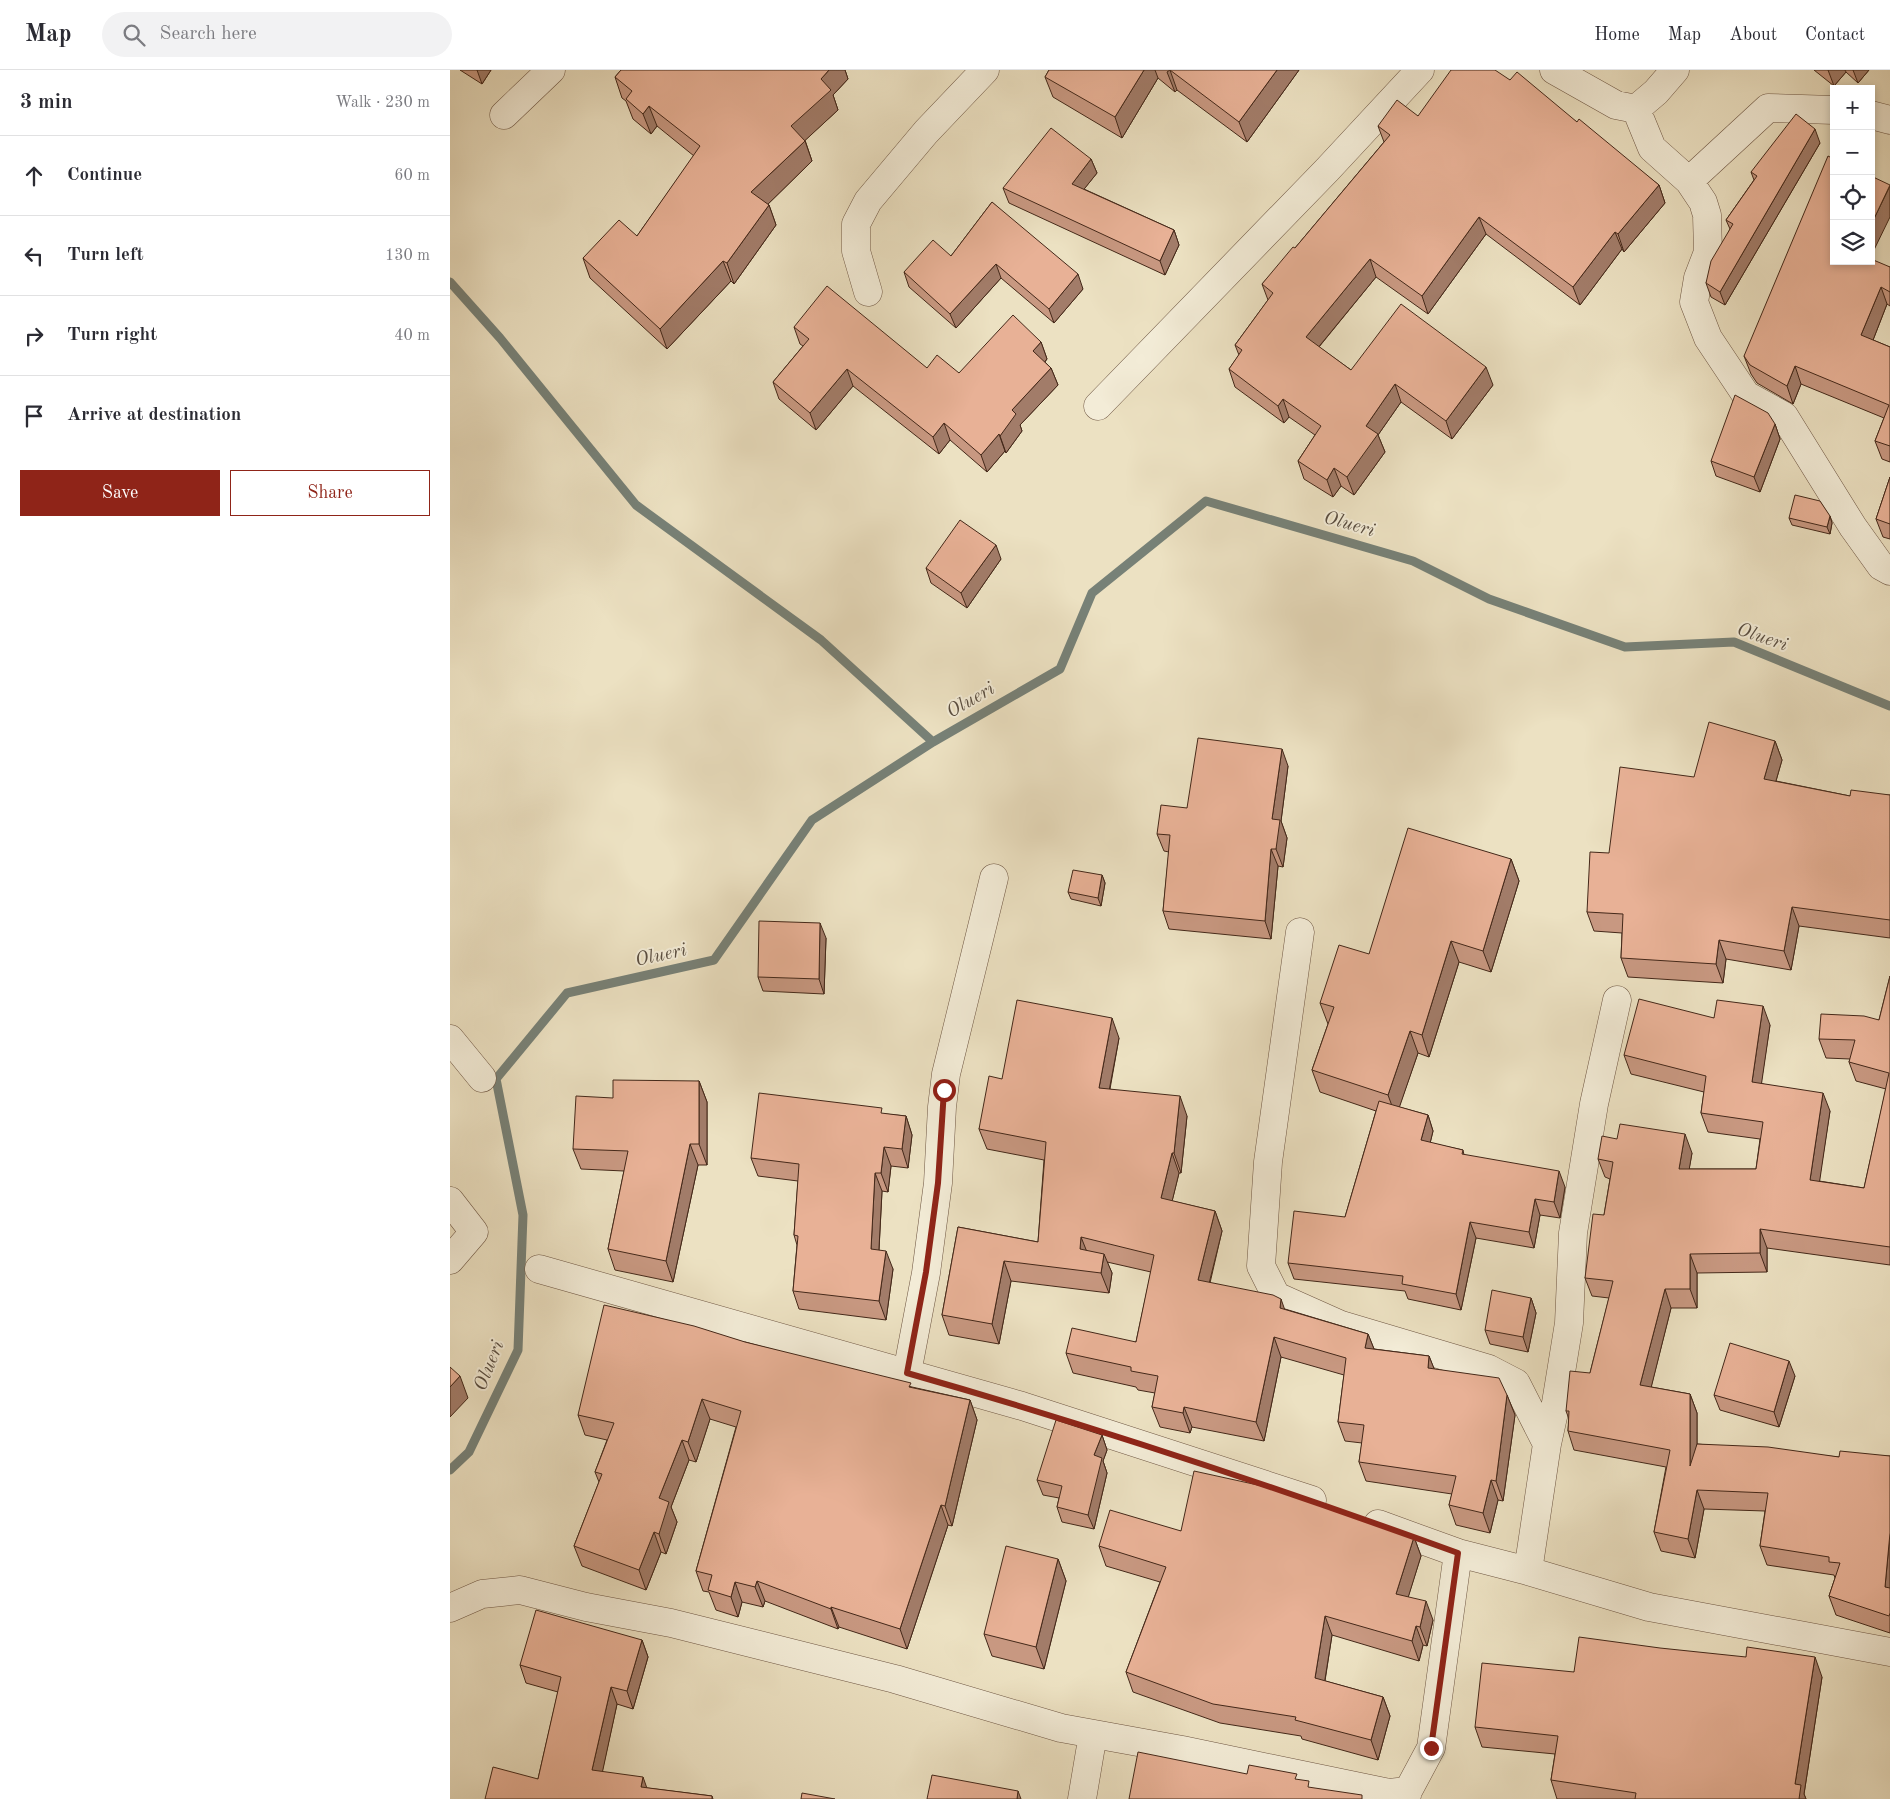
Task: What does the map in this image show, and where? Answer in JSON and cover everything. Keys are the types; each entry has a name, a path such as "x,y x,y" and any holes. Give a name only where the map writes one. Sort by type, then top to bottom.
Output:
{"street":[{"path":"504,115 551,70"},
{"path":"868,292 856,251 856,224 868,201 926,132 985,70"},
{"path":"1098,406 1327,170 1420,70"},
{"path":"1554,70 1616,105 1636,109"},
{"path":"1636,109 1656,92 1675,70"},
{"path":"1689,181 1768,108 1830,110"},
{"path":"1636,109 1652,148 1689,181 1703,202 1707,215 1708,252 1698,278 1694,302 1708,338 1746,395 1784,416 1853,528 1881,566 1890,571"},
{"path":"1875,116 1890,120"},
{"path":"907,1373 926,1272 938,1183 942,1107 946,1074 994,878"},
{"path":"1300,932 1268,1162 1261,1266 1276,1296 1284,1300 1341,1325 1489,1369 1516,1383 1547,1444"},
{"path":"1528,1571 1547,1444 1556,1403 1569,1323 1574,1233 1594,1104 1617,1000"},
{"path":"450,1038 482,1078"},
{"path":"450,1201 474,1232 450,1260"},
{"path":"539,1269 1022,1406 1347,1513 1458,1553 1528,1571 1649,1607 1890,1652"},
{"path":"450,1608 482,1594 520,1590 586,1607 671,1623 885,1676 1061,1728 1182,1750 1389,1794 1407,1795 1431,1748 1458,1553"},
{"path":"1082,1799 1093,1734"}],"building":[{"path":"621,70 829,70 821,79 831,90 791,126 805,141 751,192 769,205 727,263 723,261 660,329 583,258 619,220 637,236 700,146 649,106 643,114 626,99 632,91 615,77"},
{"path":"1049,70 1144,70 1115,117 1045,77"},
{"path":"1170,70 1277,70 1239,122"},
{"path":"1451,70 1495,70 1510,80 1517,72 1577,122 1579,119 1659,185 1618,234 1615,232 1573,287 1479,217 1422,296 1370,259 1306,337 1351,370 1401,304 1486,367 1446,421 1395,384 1366,426 1378,434 1347,477 1334,468 1327,480 1298,461 1321,426 1283,399 1278,406 1229,369 1242,350 1235,345 1273,293 1262,284 1293,247 1295,248 1390,135 1378,126 1397,100 1418,116"},
{"path":"1796,114 1815,129 1720,292 1706,283 1711,261 1733,224 1726,220 1757,176 1751,172"},
{"path":"1051,128 1091,159 1072,184 1174,230 1160,261 1003,188"},
{"path":"1828,156 1830,157 1830,265 1875,265 1875,261 1890,267 1890,292 1881,287 1861,335 1890,347 1890,446 1875,441 1889,405 1795,366 1787,386 1750,365 1744,356"},
{"path":"1875,178 1890,185 1875,217"},
{"path":"992,202 1078,274 1049,309 996,264 950,314 904,272 933,240 951,256"},
{"path":"827,286 927,368 937,355 959,373 1013,315 1041,342 1033,351 1051,368 1012,410 1016,414 1000,436 999,434 981,455 944,423 933,437 847,369 810,413 773,382 809,339 794,327"},
{"path":"1735,395 1768,413 1775,424 1754,477 1711,461"},
{"path":"1890,477 1890,524 1876,519"},
{"path":"1795,495 1820,501 1830,516 1827,527 1789,518"},
{"path":"960,520 996,545 961,593 926,568"},
{"path":"1709,722 1775,741 1764,779 1850,796 1851,790 1890,795 1890,920 1792,907 1784,951 1719,940 1716,964 1621,958 1623,914 1587,912 1590,852 1609,853 1620,767 1694,777"},
{"path":"1198,738 1282,749 1272,819 1280,820 1276,849 1271,849 1265,921 1163,911 1170,835 1157,834 1161,805 1187,808"},
{"path":"1408,828 1511,859 1483,951 1451,941 1422,1035 1410,1031 1388,1095 1312,1070 1334,1007 1320,1003 1339,945 1369,954"},
{"path":"1073,870 1102,875 1098,898 1068,892"},
{"path":"759,921 820,923 819,979 758,977"},
{"path":"1890,976 1890,1247 1760,1229 1760,1253 1690,1254 1690,1289 1665,1289 1640,1385 1690,1394 1690,1466 1697,1444 1768,1447 1839,1457 1840,1451 1890,1456 1890,1533 1885,1587 1890,1588 1889,1616 1829,1596 1840,1563 1829,1562 1829,1557 1760,1546 1768,1493 1697,1490 1688,1539 1654,1532 1670,1450 1568,1431 1569,1411 1566,1411 1570,1371 1590,1373 1613,1281 1585,1278 1593,1214 1604,1215 1613,1162 1598,1159 1602,1136 1617,1139 1620,1124 1685,1134 1679,1169 1756,1169 1763,1122 1701,1113 1706,1076 1624,1055 1639,999 1714,1018 1717,1000 1763,1006 1752,1082 1823,1093 1810,1180 1864,1188 1889,1073 1849,1062 1855,1040 1819,1039 1821,1014 1864,1016 1879,1020"},
{"path":"1017,1000 1112,1018 1099,1088 1180,1096 1174,1153 1172,1153 1161,1198 1215,1211 1198,1280 1273,1295 1281,1299 1280,1308 1368,1334 1365,1348 1429,1356 1428,1368 1499,1378 1507,1395 1496,1481 1491,1480 1483,1513 1449,1505 1456,1476 1359,1462 1364,1425 1338,1422 1346,1358 1274,1337 1256,1422 1184,1407 1183,1413 1152,1407 1158,1376 1131,1371 1131,1367 1066,1353 1072,1328 1136,1342 1154,1255 1081,1237 1080,1249 1104,1254 1101,1273 1004,1261 992,1324 942,1315 958,1227 1038,1242 1046,1142 979,1129 989,1076 1002,1079"},
{"path":"613,1080 699,1081 699,1144 690,1144 666,1261 608,1249 628,1151 573,1149 576,1096 613,1098"},
{"path":"759,1093 882,1108 881,1113 906,1116 902,1149 884,1147 881,1173 875,1173 871,1249 886,1251 879,1301 793,1291 798,1236 794,1235 799,1164 751,1158"},
{"path":"1379,1101 1428,1115 1421,1140 1463,1150 1462,1154 1559,1171 1554,1202 1535,1199 1529,1232 1470,1222 1456,1294 1402,1284 1403,1276 1288,1263 1294,1211 1345,1217"},
{"path":"1492,1290 1531,1298 1523,1337 1485,1330"},
{"path":"604,1305 694,1326 745,1342 911,1383 909,1387 970,1400 945,1506 941,1505 900,1629 831,1607 831,1609 757,1581 755,1587 735,1582 731,1597 708,1590 712,1575 696,1571 741,1411 702,1399 688,1442 682,1440 659,1498 669,1502 659,1534 654,1532 639,1570 574,1546 602,1474 595,1472 614,1423 578,1415"},
{"path":"1730,1343 1789,1361 1774,1412 1714,1395"},
{"path":"450,1367 460,1376 450,1387"},
{"path":"1056,1420 1102,1435 1094,1455 1102,1458 1088,1515 1057,1507 1062,1486 1037,1480"},
{"path":"1194,1471 1285,1491 1414,1537 1396,1594 1426,1601 1420,1627 1416,1626 1412,1641 1325,1616 1315,1678 1383,1697 1371,1740 1295,1720 1296,1717 1213,1704 1126,1672 1166,1567 1099,1546 1110,1510 1181,1531"},
{"path":"1006,1546 1058,1559 1036,1647 984,1634"},
{"path":"536,1610 642,1640 627,1691 611,1687 592,1770 643,1777 641,1787 712,1796 712,1799 485,1799 493,1767 538,1779 561,1677 520,1665"},
{"path":"1579,1637 1746,1657 1747,1647 1815,1657 1795,1784 1801,1785 1799,1799 1635,1799 1636,1793 1551,1780 1558,1736 1475,1727 1482,1663 1574,1672"},
{"path":"1138,1752 1247,1774 1249,1765 1297,1774 1295,1779 1309,1781 1308,1787 1362,1795 1362,1799 1129,1799"},
{"path":"932,1775 1018,1791 1017,1799 927,1799"},
{"path":"802,1793 835,1799 801,1799"}],"waterway":[{"path":"450,282 500,338 636,505 821,640 933,742"},
{"name":"Olueri","path":"450,1470 469,1452 518,1350 523,1215 496,1079 567,993 714,960 812,820 933,742 1060,669 1092,593 1206,501 1413,561 1489,599 1625,647 1734,642 1890,706"}],"route":[{"path":"944,1090 938,1183 926,1272 907,1373 1022,1406 1312,1500 1458,1553 1431,1748"}]}
